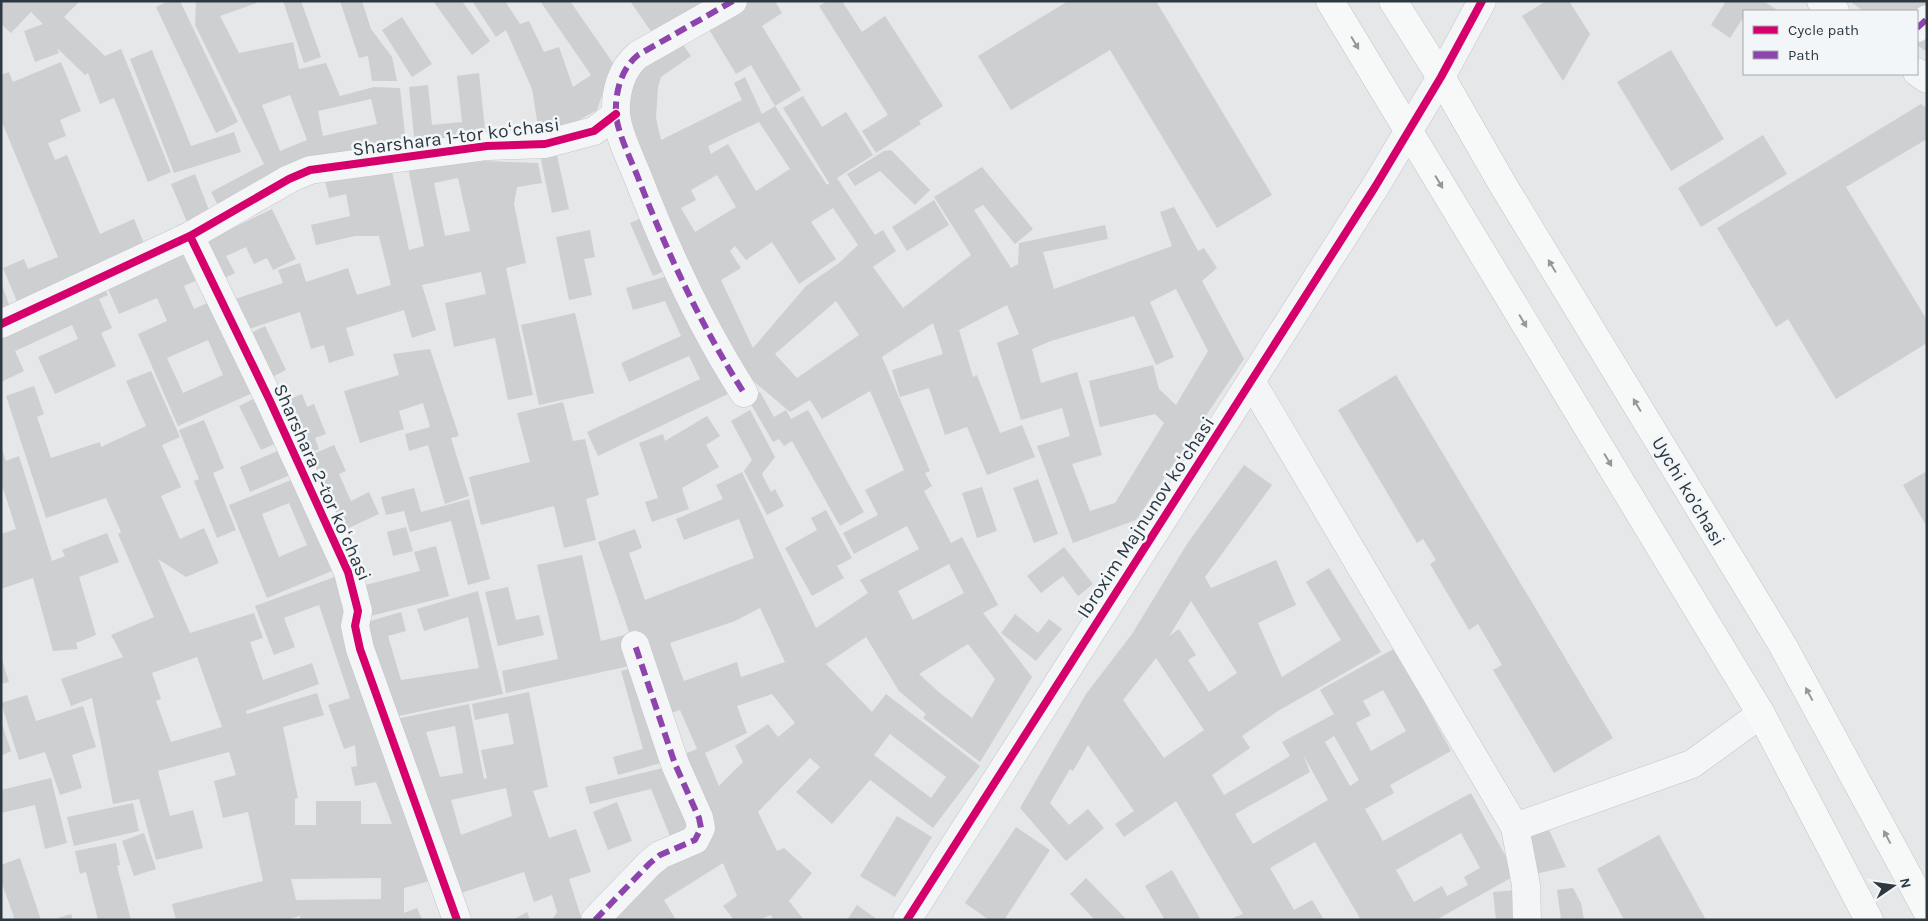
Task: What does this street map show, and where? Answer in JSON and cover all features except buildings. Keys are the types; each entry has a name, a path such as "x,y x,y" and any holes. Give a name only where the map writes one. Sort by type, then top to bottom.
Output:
{"main road":[{"path":"1330,1 1761,714 1869,920"},
{"name":"Uychi ko'chasi","path":"1393,1 1441,77 1504,185 1782,644 1927,911"}],"street":[{"path":"733,1 628,63 622,74 616,114 650,211 705,328 744,392"},
{"path":"1408,131 1441,77 1482,1"},
{"path":"1821,1 1834,10"},
{"name":"Sharshara 1-tor koʻchasi","path":"1,324 190,236 289,179 310,170 487,146 545,144 594,131 616,114"},
{"name":"Ibroxim Majnunov koʻchasi","path":"907,920 1408,131"},
{"name":"Sharshara 2-tor koʻchasi","path":"190,236 270,401 348,572 358,611 355,626 360,649 457,920"},
{"path":"1251,381 1515,827 1526,885 1527,920"},
{"path":"595,920 660,854 695,840 701,828 700,818 675,764 635,645"},
{"path":"1515,827 1692,764 1761,714"}],"marked path":[{"path":"733,1 638,55 627,67 620,82 616,114 624,144 672,259 698,313 744,393"},
{"path":"1918,27 1927,19"},
{"path":"595,920 650,863 660,855 695,840 701,828 699,818 675,764 635,645"}],"cycle path":[{"path":"907,920 1375,187 1441,77 1482,1"},
{"path":"1,324 190,236 289,179 310,170 487,146 545,144 594,131 616,114"},
{"path":"190,236 270,401 348,572 358,611 355,626 360,649 457,920"}]}
